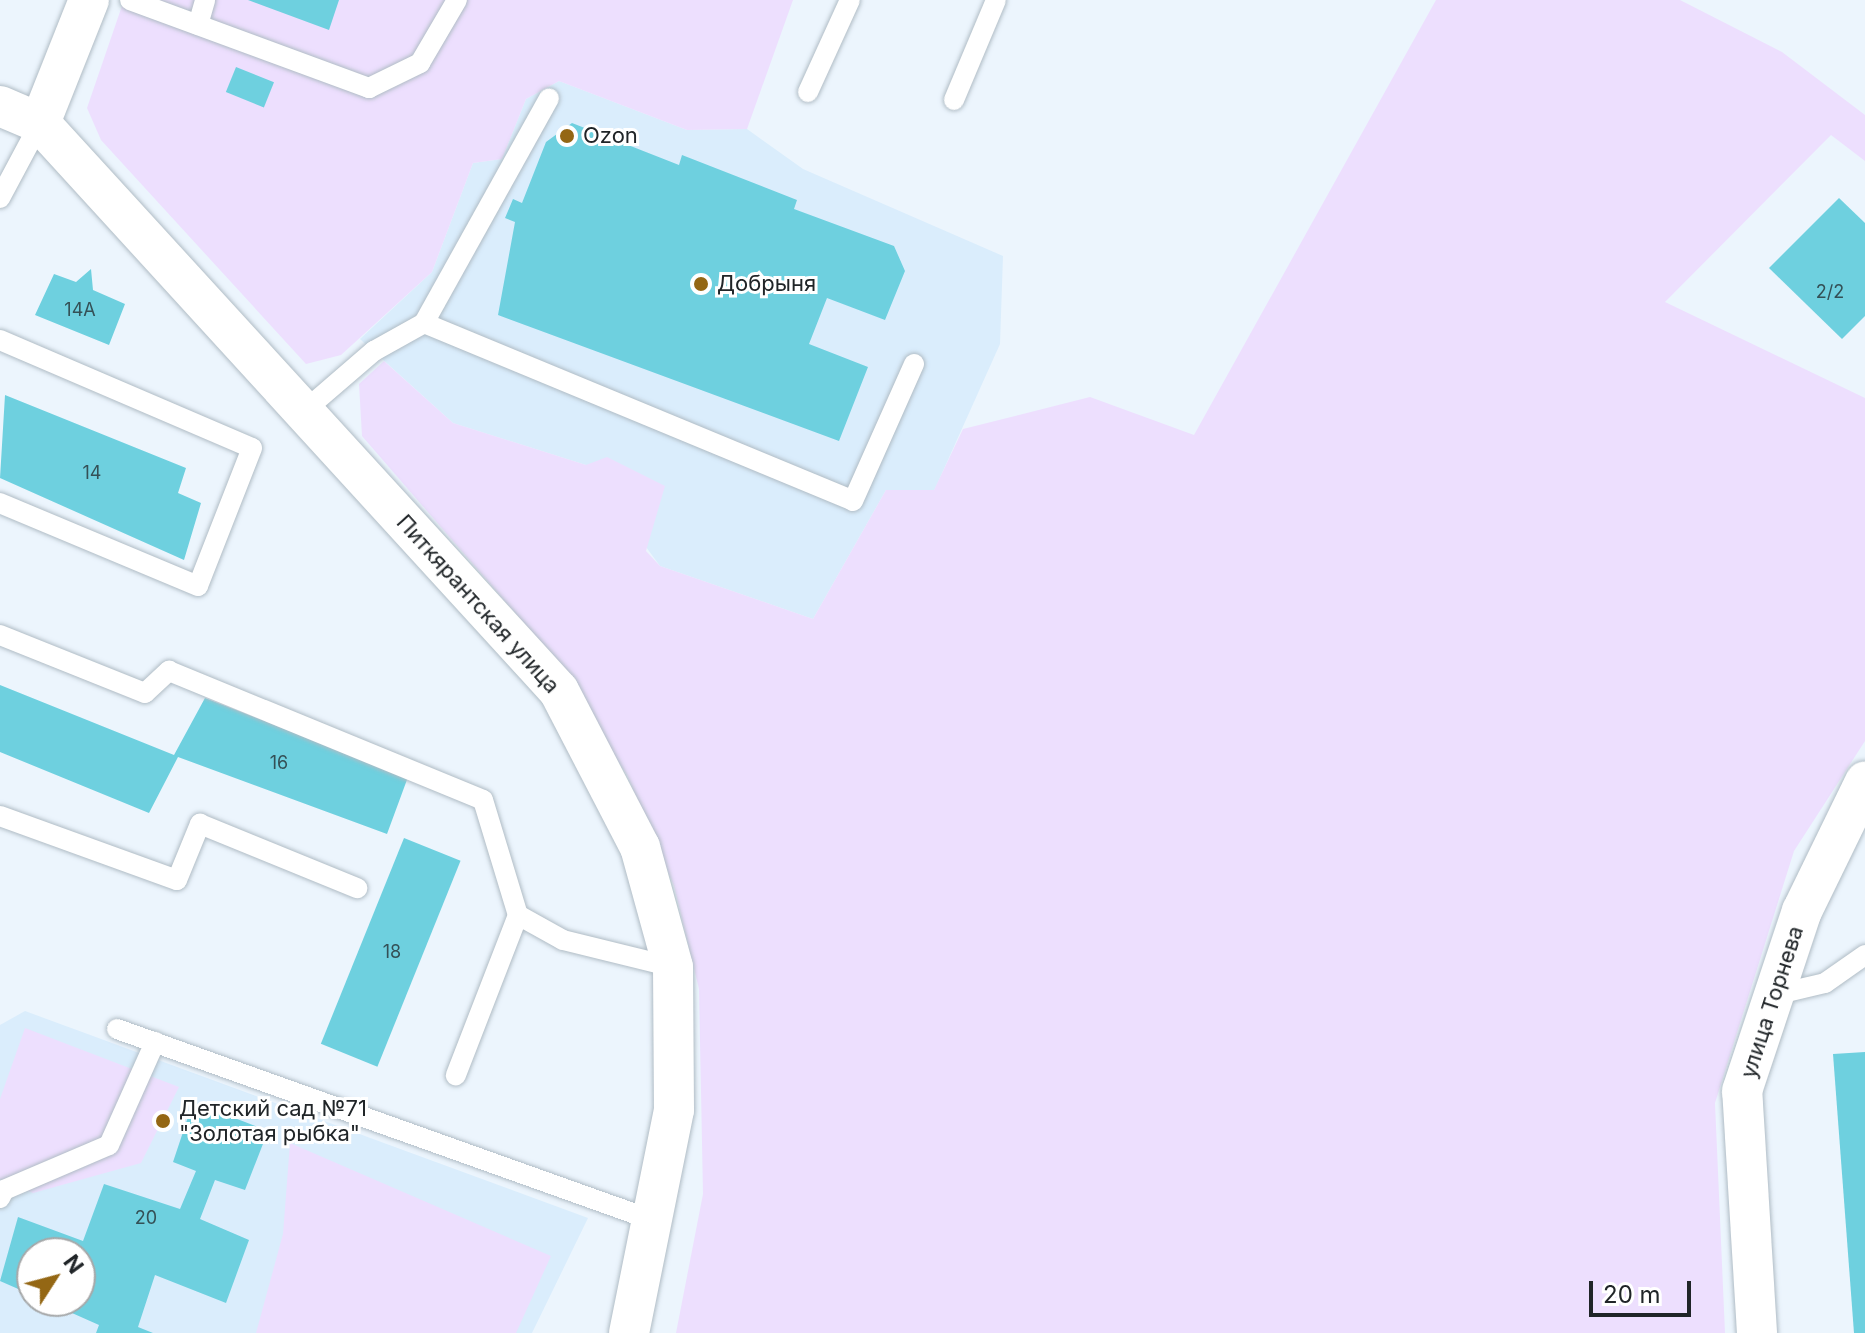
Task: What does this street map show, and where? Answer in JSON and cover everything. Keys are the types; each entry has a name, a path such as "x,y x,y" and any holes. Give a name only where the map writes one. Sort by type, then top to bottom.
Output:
{"street":[{"path":"40,123 89,0"},
{"name":"Питкярантская улица","path":"0,106 40,123 559,691 640,847 673,967 674,1110 655,1221 629,1333"},
{"name":"улица Торнева","path":"1757,1333 1742,1091 1802,911 1865,782"}],"lane":[{"path":"130,0 369,88 420,63 457,0"},
{"path":"198,25 205,0"},
{"path":"808,92 850,0"},
{"path":"954,100 996,0"},
{"path":"303,412 374,351 424,323 549,98"},
{"path":"0,198 40,123"},
{"path":"424,323 853,501 914,364"},
{"path":"0,340 252,448 198,586 0,503"},
{"path":"0,635 145,693 169,671 483,800 518,915 456,1075"},
{"path":"0,816 177,880 200,824 357,888"},
{"path":"518,915 563,940 673,967"},
{"path":"1774,995 1825,983 1865,955"},
{"path":"117,1029 655,1221"},
{"path":"0,1198 4,1190 109,1145 155,1042"}],"shaded area":[{"path":"124,0 793,0 747,129 687,130 559,81 526,99 502,159 473,163 432,272 341,355 306,364 101,140 87,108"},
{"path":"1436,0 1680,0 1782,52 1865,115 1865,161 1831,135 1665,302 1865,398 1865,741 1794,851 1715,1103 1725,1333 676,1333 703,1194 699,989 674,886 627,775 543,645 362,436 359,384 384,361 453,423 586,465 607,457 665,486 646,551 660,566 813,619 886,490 934,490 963,429 1090,397 1194,435"},
{"path":"559,81 687,130 747,129 803,169 1003,256 1000,344 934,491 886,490 813,619 660,566 586,465 453,423 360,339 432,272 473,163 502,159 526,99"},
{"name":"Детский сад №71 \"Золотая рыбка\"","path":"25,1011 588,1218 532,1333 0,1333 0,1025"},
{"path":"25,1028 179,1087 141,1163 33,1193 0,1179 0,1099"},
{"path":"290,1143 551,1256 516,1333 256,1333 283,1234"}],"building":[{"path":"248,0 339,0 329,30"},
{"path":"236,67 274,82 264,107 226,92"},
{"name":"Добрыня","path":"572,123 679,165 682,155 797,200 794,209 894,246 905,271 885,320 827,298 809,344 868,367 839,441 498,315 515,222 505,218 513,199 522,203 546,142"},
{"path":"1839,198 1865,223 1865,316 1842,339 1769,268"},
{"path":"91,269 93,290 125,304 109,345 35,315 54,274 76,282"},
{"path":"5,395 186,468 178,493 201,503 184,560 0,478"},
{"path":"0,685 174,755 205,698 408,777 387,834 178,757 149,813 0,752"},
{"path":"404,838 461,861 377,1067 321,1044"},
{"path":"1865,1052 1865,1333 1854,1333 1833,1054"},
{"path":"193,1102 268,1131 245,1190 215,1180 200,1219 249,1240 226,1303 155,1275 138,1327 153,1333 96,1333 99,1325 81,1317 96,1317 96,1237 84,1237 104,1184 180,1209 196,1171 173,1162"},
{"path":"18,1217 72,1237 16,1237 16,1288 0,1281"}],"place":[{"name":"Ozon","path":"567,136"},
{"name":"Добрыня","path":"701,284"},
{"name":"Детский сад №71 \"Золотая рыбка\"","path":"163,1121"}]}
